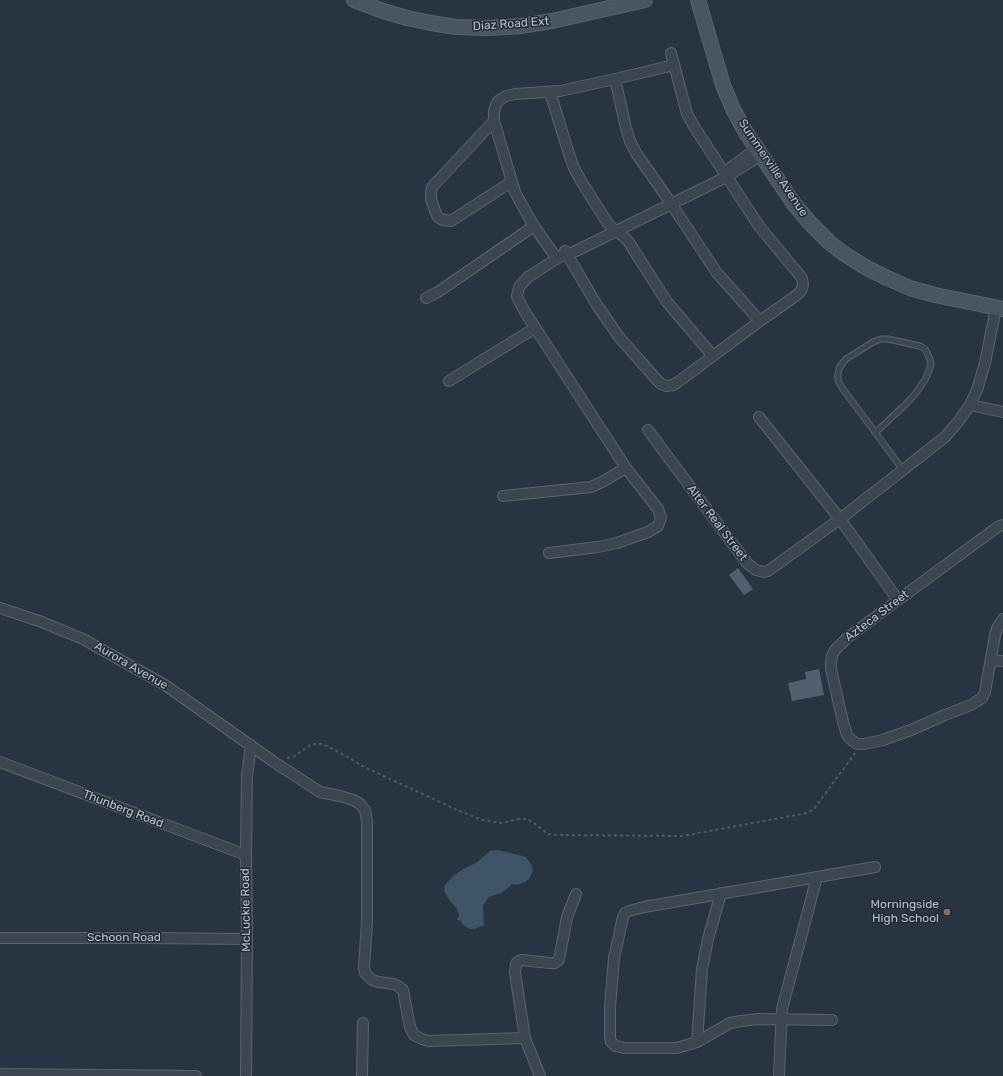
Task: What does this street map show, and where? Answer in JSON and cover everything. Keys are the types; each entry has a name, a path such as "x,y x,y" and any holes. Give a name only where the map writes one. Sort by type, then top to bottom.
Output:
{"street":[{"name":"Diaz Road Ext","path":"354,0 383,11 419,21 456,27 488,28 520,26 552,21 645,0"},
{"name":"Summerville Avenue","path":"698,0 723,85 733,109 759,152 794,204 810,223 830,243 843,253 865,267 887,278 910,288 935,295 1000,308"},
{"path":"671,53 687,114 759,226 798,272 803,281 803,287 797,295 673,385 666,386 660,384 624,342 562,255 534,226 511,182 494,121 494,111 501,98 506,96 560,91 615,80 674,65"},
{"path":"615,80 626,128 636,153 717,272 760,321"},
{"path":"550,92 574,168 584,187 614,229 628,241 668,302 713,356"},
{"path":"494,121 432,188 431,199 438,217 443,220 451,221 511,182"},
{"path":"549,553 617,543 648,532 658,526 661,518 658,508 626,468 535,328 517,296 519,287 528,277 562,255 725,175 759,152"},
{"path":"426,298 438,292 534,226"},
{"name":"Alter Real Street","path":"648,430 747,563 756,570 764,572 772,569 840,519 945,437 970,405 977,390 1000,308"},
{"path":"449,381 535,328"},
{"path":"970,405 1003,412"},
{"path":"759,417 840,519 898,600"},
{"path":"503,496 591,487 626,468"},
{"name":"Azteca Street","path":"857,744 849,738 843,722 831,669 832,656 835,650 847,638 898,600 991,532 1003,525"},
{"name":"Aurora Avenue","path":"0,608 42,622 83,639 165,686 274,762 320,792 340,796 360,804 365,810 367,821 367,921 365,973 372,980 394,984 403,990 410,1027 414,1035 422,1039 428,1041 525,1038"},
{"path":"857,744 883,740 911,730 971,705 982,698 985,692 997,628 1003,619"},
{"path":"991,660 1003,661"},
{"name":"McLuckie Road","path":"246,1076 247,776 251,745"},
{"name":"Thunberg Road","path":"0,762 246,855"},
{"path":"832,1020 759,1019 741,1021 730,1023 697,1042 677,1048 624,1048 613,1044 610,1037 610,1007 614,958 623,917 629,910 644,907 875,867"},
{"path":"777,1076 782,1009 817,877"},
{"path":"697,1042 702,969 708,938 721,893"},
{"path":"540,1076 525,1038 515,972 516,965 517,962 521,960 554,963 559,960 567,917 576,894"},
{"name":"Schoon Road","path":"0,938 247,939"},
{"path":"362,1023 362,1076"},
{"path":"0,1074 196,1076"}],"lane":[{"path":"876,432 907,403 926,378 931,365 930,359 925,349 920,346 881,339 873,342 846,359 839,368 838,375 838,381 843,389 903,470"}],"path":[{"path":"274,762 293,757 312,744 323,744 371,770 464,813 487,821 501,823 519,819 527,819 548,834 556,835 682,836 807,813 814,809 856,752 857,744"}],"water":[{"path":"498,850 526,857 531,864 533,871 529,879 525,882 518,885 512,884 501,893 489,897 483,906 484,925 475,929 470,929 457,919 459,916 457,909 444,891 445,885 452,877 477,862 490,851"}],"building":[{"path":"738,568 753,589 744,595 729,575"},
{"path":"819,669 824,695 792,701 788,683 806,679 805,672"}],"place":[{"name":"Morningside High School","path":"947,912"}]}
